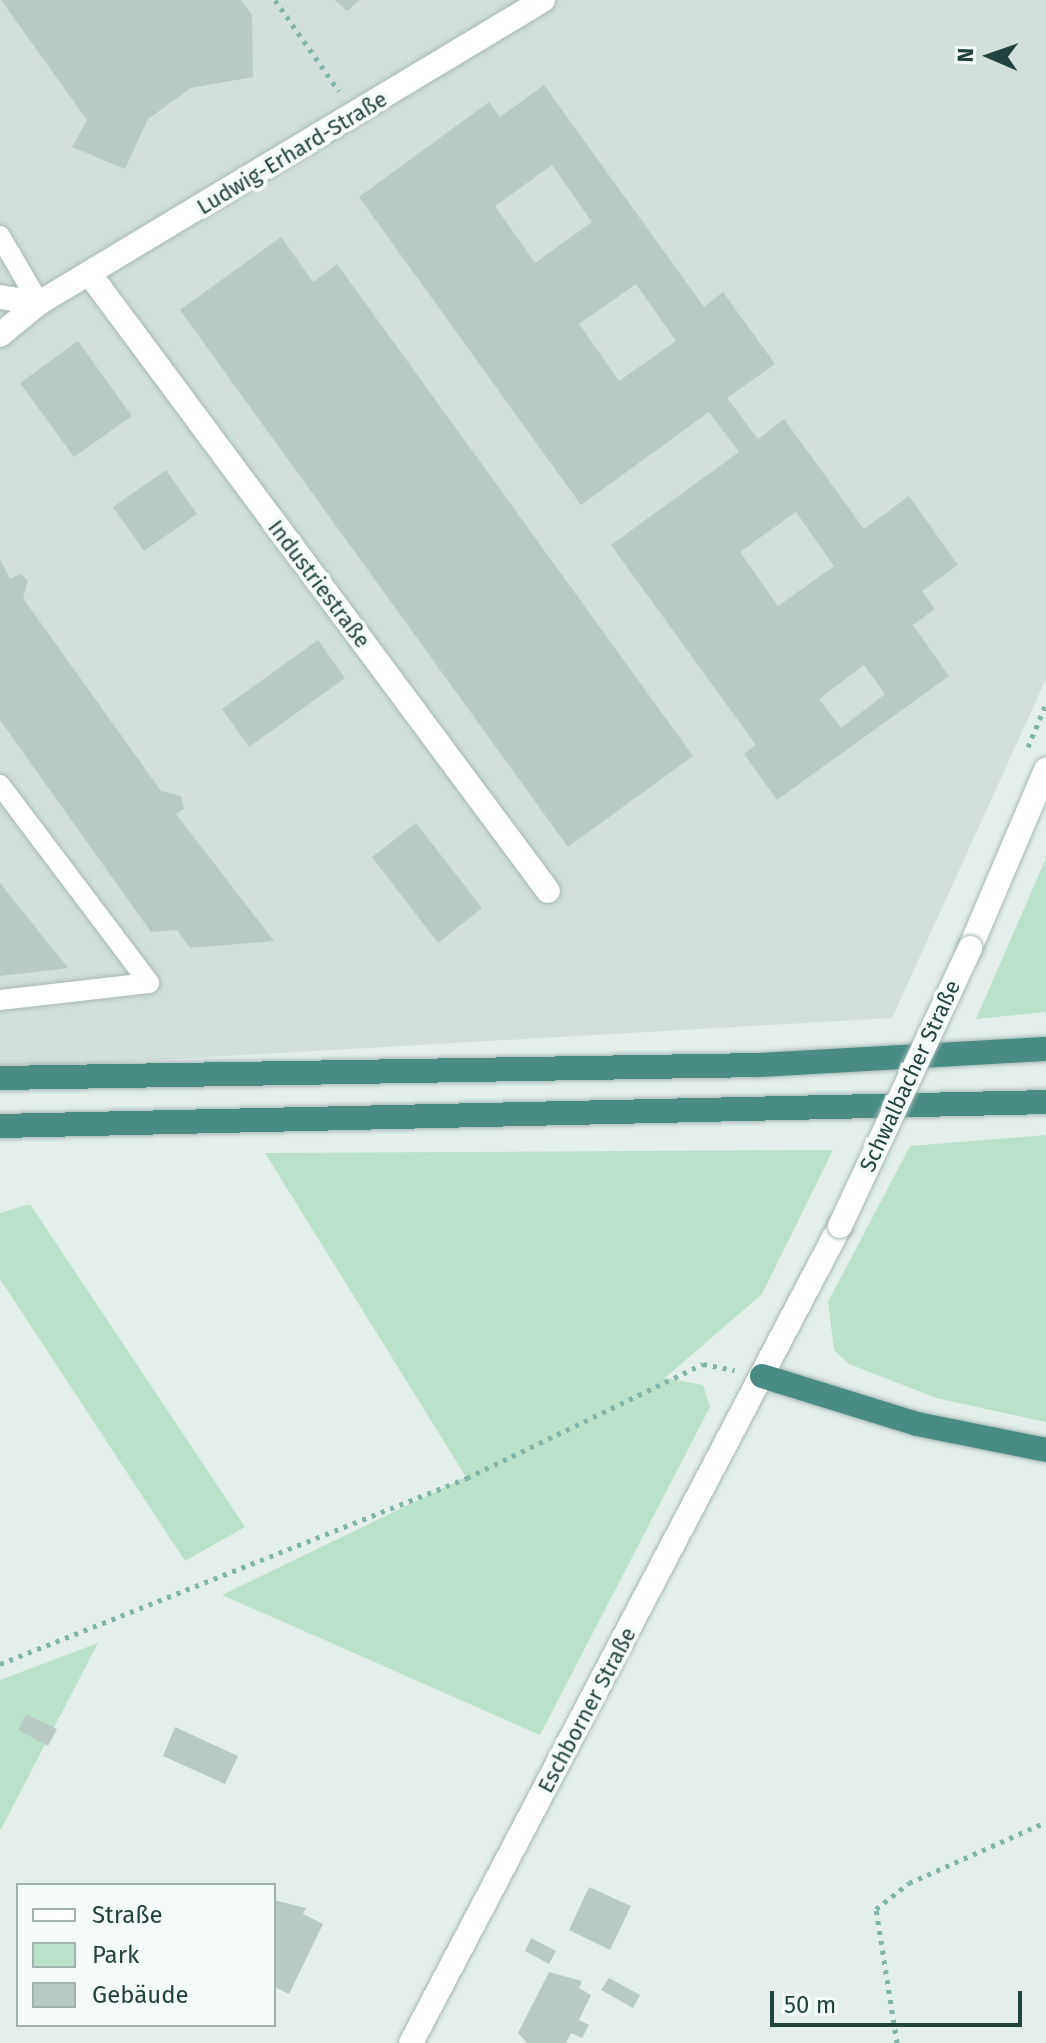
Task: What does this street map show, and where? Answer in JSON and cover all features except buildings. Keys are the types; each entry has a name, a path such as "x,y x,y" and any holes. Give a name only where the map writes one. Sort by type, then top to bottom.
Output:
{"highway":[{"path":"0,1078 758,1065 1046,1049"},
{"path":"0,1126 1046,1102"},
{"path":"762,1376 917,1424 1046,1450"}],"street":[{"name":"Ludwig-Erhard-Straße","path":"0,335 39,303 91,276 543,0"},
{"name":"Industriestraße","path":"91,276 548,891"},
{"path":"0,297 39,303"},
{"name":"Schwalbacher Straße","path":"762,1376 840,1226 970,948 1046,770"},
{"name":"Eschborner Straße","path":"411,2043 762,1376"}],"lane":[{"path":"0,236 39,303"},
{"path":"0,785 149,983 0,1000"}],"path":[{"path":"275,0 349,106 381,98"},
{"path":"0,1664 467,1478 703,1364 762,1376"},
{"path":"897,2043 876,1909 909,1883 1046,1822"}],"shaded area":[{"path":"0,0 1046,0 1046,679 892,1018 0,1069"}],"green space":[{"path":"1046,858 1046,1012 976,1019"},
{"path":"1046,1135 1046,1422 936,1398 849,1364 834,1350 828,1302 910,1146"},
{"path":"833,1150 762,1294 665,1378 703,1385 710,1407 540,1735 222,1595 466,1477 265,1153"},
{"path":"30,1204 245,1527 185,1561 0,1279 0,1213"},
{"path":"98,1643 0,1831 0,1680"}]}
